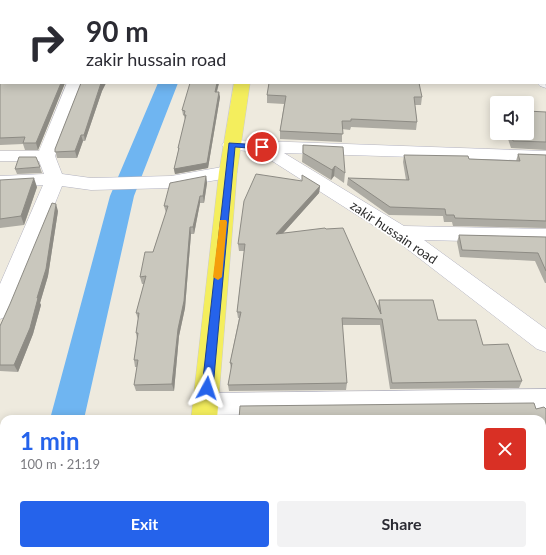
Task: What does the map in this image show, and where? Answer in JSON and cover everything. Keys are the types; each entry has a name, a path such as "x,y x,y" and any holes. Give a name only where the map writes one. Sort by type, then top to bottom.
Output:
{"main road":[{"path":"205,411 231,145 242,84"}],"street":[{"path":"0,310 55,179 46,156 75,84"},
{"name":"zakir hussain road","path":"231,145 262,147 400,233 546,342"},
{"path":"262,147 546,156"},
{"path":"0,156 46,156"},
{"path":"0,182 55,179 91,184 171,182 228,172"},
{"path":"400,233 546,236"},
{"path":"205,411 546,400"}],"building":[{"path":"0,84 61,84 36,143 23,143 25,137 0,138"},
{"path":"81,84 101,84 84,135 81,135 75,151 55,152"},
{"path":"190,84 217,84 215,92 219,92 207,163 174,169 186,115 184,115 185,111 182,110"},
{"path":"269,84 419,84 422,97 414,97 417,122 351,119 351,121 342,121 343,134 280,131 286,96 267,95"},
{"path":"534,111 546,112 546,142 513,141 534,140"},
{"path":"303,145 343,147 345,173 335,166 332,170 303,153"},
{"path":"518,154 546,155 546,221 455,218 454,215 446,215 445,209 390,207 348,178 409,180 404,155 468,156 469,159 520,161"},
{"path":"19,157 36,157 40,167 15,169"},
{"path":"256,174 302,181 302,175 320,186 276,234 325,228 343,228 381,314 379,300 433,300 438,320 476,320 483,345 508,344 522,381 392,383 382,319 342,318 347,383 228,385 232,363 230,363 241,312 237,312 245,244 238,244 244,201"},
{"path":"206,176 203,196 200,196 193,227 190,227 184,301 178,329 172,384 134,385 138,360 134,360 139,313 136,313 146,276 140,277 145,252 153,252 168,206 164,206 170,183"},
{"path":"34,178 21,216 0,219 0,180"},
{"path":"52,203 56,204 46,269 30,328 14,365 0,365 0,326"},
{"path":"459,235 546,237 546,271 538,253 462,250"},
{"path":"534,403 536,409 544,407 546,409 546,415 239,415 240,406"}],"waterway":[{"path":"68,415 122,196 168,84"}],"slow traffic":[{"path":"218,277 223,222"}],"route":[{"path":"207,388 231,145 262,147"}]}
